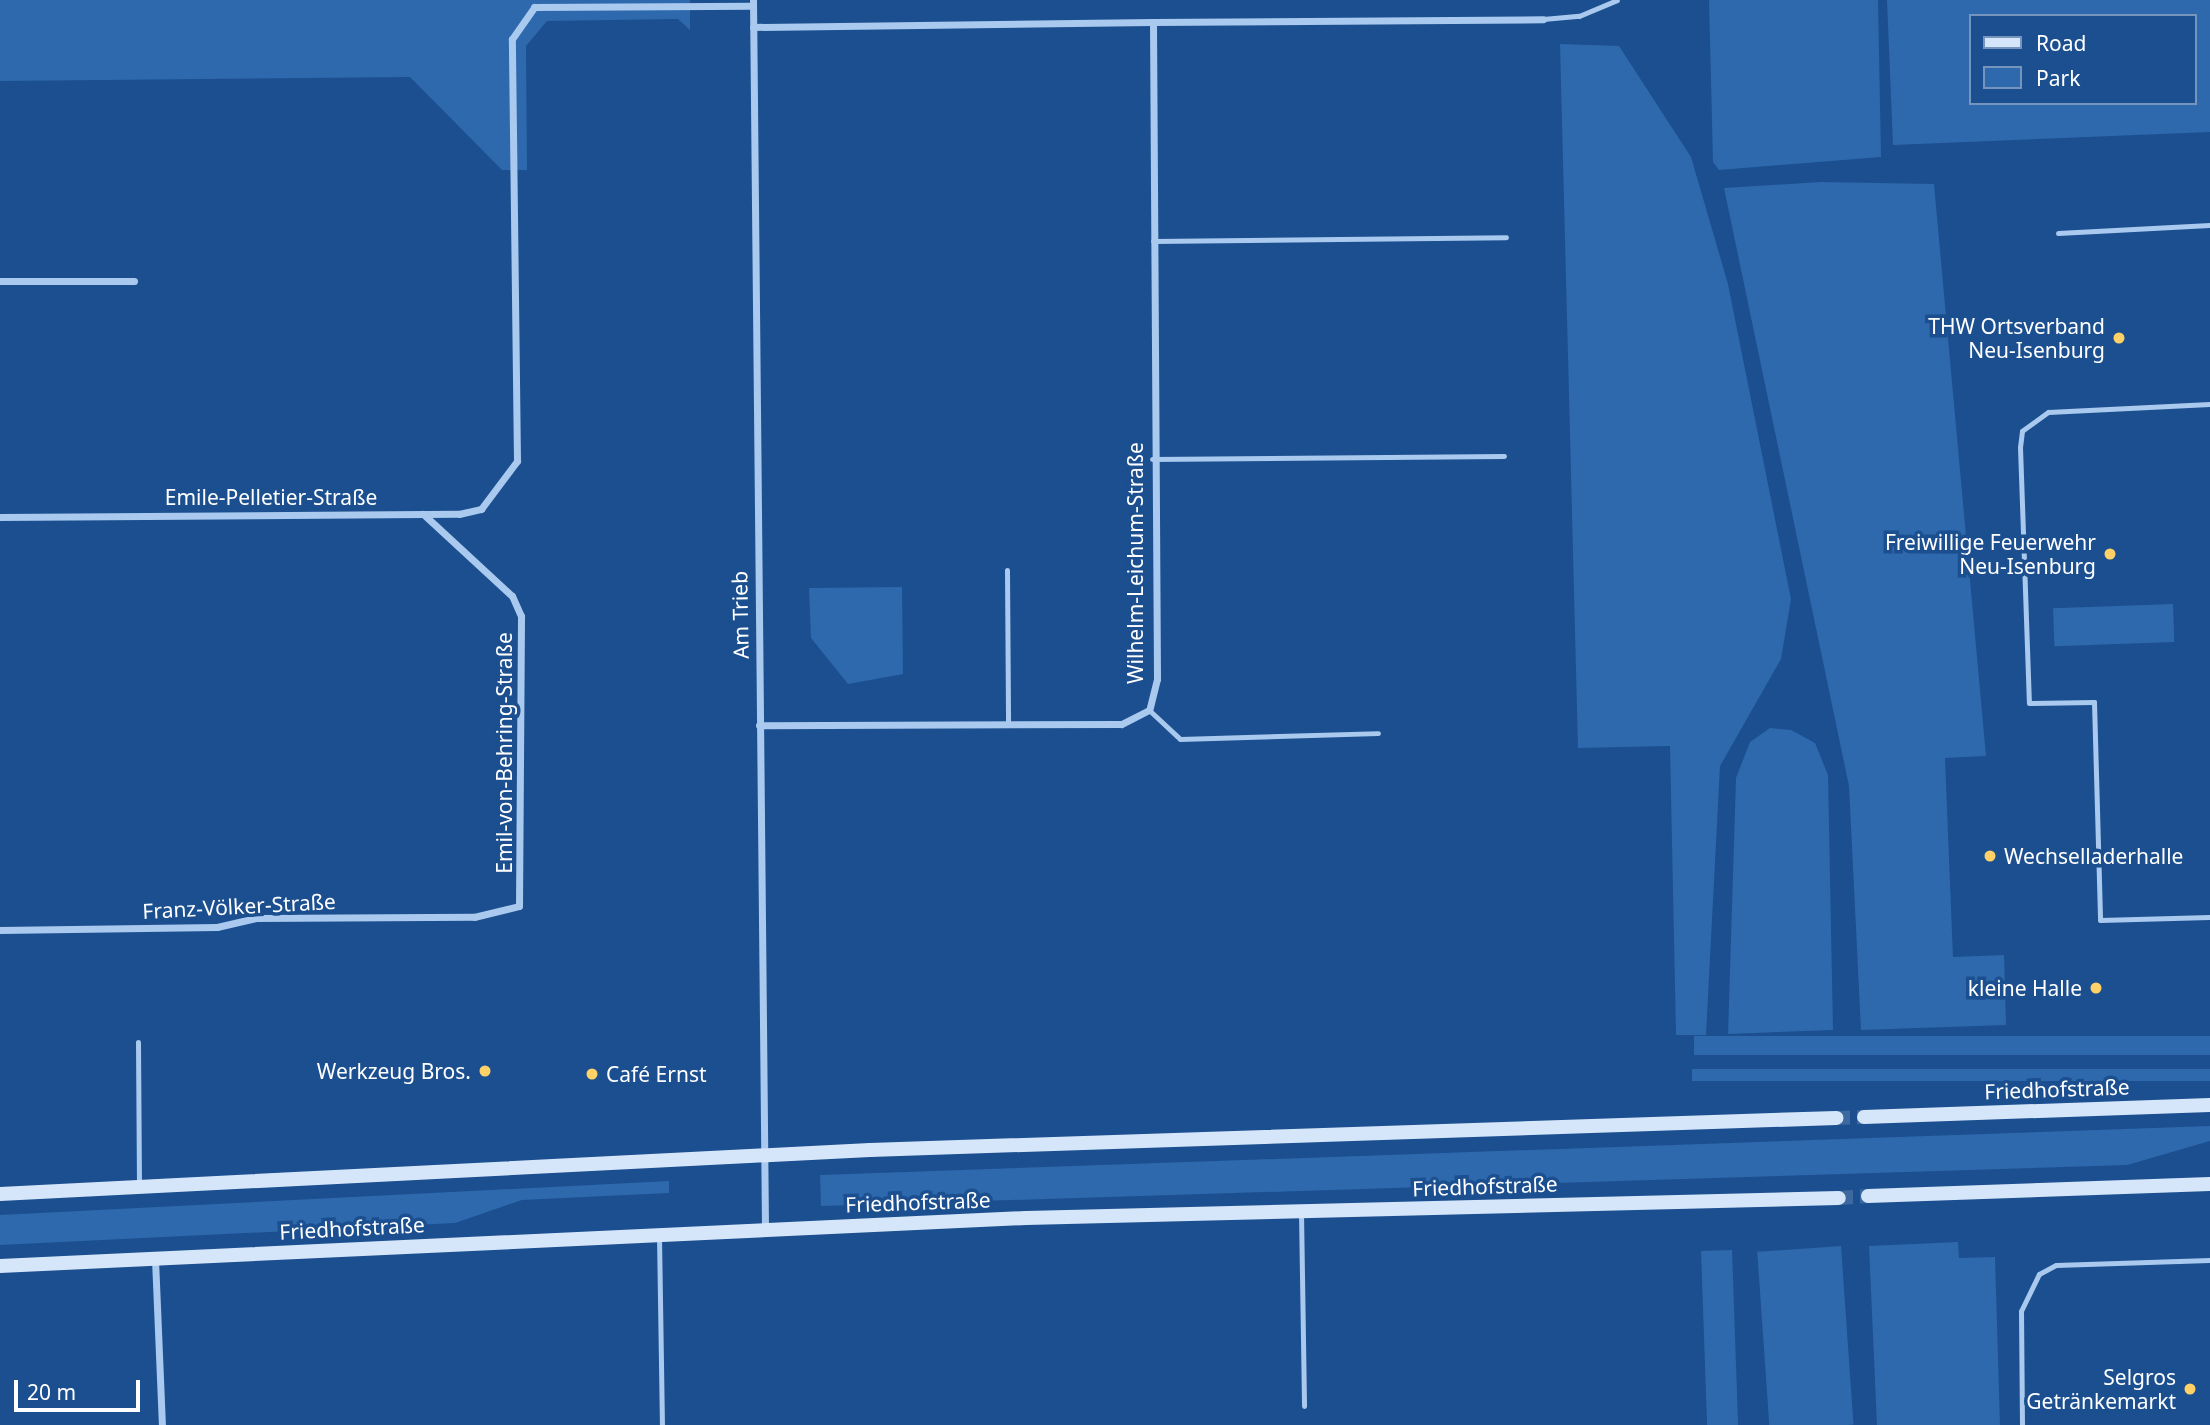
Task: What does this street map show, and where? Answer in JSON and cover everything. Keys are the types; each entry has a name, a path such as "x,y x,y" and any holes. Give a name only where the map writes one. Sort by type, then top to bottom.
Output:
{"main road":[{"name":"Friedhofstraße","path":"1864,1117 2210,1105"},
{"path":"0,1194 763,1156 1836,1118"},
{"path":"1868,1196 2210,1184"},
{"name":"Friedhofstraße","path":"0,1266 659,1233 1839,1198"}],"street":[{"name":"Am Trieb","path":"753,3 765,1230"},
{"name":"Emile-Pelletier-Straße","path":"0,517 423,514 481,509 517,461 512,39 534,7 753,3"},
{"path":"753,27 1543,19"},
{"name":"Wilhelm-Leichum-Straße","path":"759,725 1121,724 1149,710 1157,679 1152,459 1153,22"},
{"path":"0,281 134,281"},
{"name":"Emil-von-Behring-Straße","path":"423,514 512,596 521,616 519,906"},
{"name":"Franz-Völker-Straße","path":"0,930 217,927 255,918 474,917 519,906"},
{"path":"155,1259 162,1425"}],"lane":[{"path":"1543,19 1579,16 1617,0"},
{"path":"2058,233 2210,225"},
{"path":"1153,241 1506,237"},
{"path":"2210,404 2048,412 2022,432 2020,447 2029,703 2094,702 2100,920 2210,917"},
{"path":"1152,459 1504,456"},
{"path":"1007,570 1008,724"},
{"path":"1149,710 1180,739 1378,733"},
{"path":"138,1042 139,1188"},
{"path":"1301,1212 1304,1406"},
{"path":"659,1233 662,1425"},
{"path":"2022,1425 2021,1311 2039,1274 2056,1265 2210,1260"}],"green space":[{"path":"0,0 690,0 690,30 678,19 547,21 526,46 527,170 502,170 410,77 0,81"},
{"path":"1709,0 1878,0 1881,157 1719,170 1713,162"},
{"path":"1887,0 2210,0 2210,132 1893,145"},
{"path":"1560,44 1619,46 1691,157 1728,284 1791,599 1781,659 1720,766 1706,1035 1676,1035 1670,746 1578,748"},
{"path":"1821,182 1934,184 1986,756 1945,758 1953,957 2004,955 2006,1025 1861,1030 1849,786 1724,188"},
{"path":"902,587 903,674 848,684 811,638 809,588"},
{"path":"2173,604 2174,642 2054,646 2053,608"},
{"path":"1770,728 1791,730 1815,743 1828,775 1833,1030 1728,1034 1736,778 1750,742"},
{"path":"1694,1036 2210,1036 2210,1055 1694,1055"},
{"path":"1692,1069 2210,1069 2210,1081 1692,1081"},
{"path":"2210,1126 2210,1141 2127,1165 821,1206 820,1175"},
{"path":"669,1181 669,1193 522,1200 455,1223 0,1245 0,1215"},
{"path":"1958,1242 1959,1258 1995,1257 2000,1425 1877,1425 1869,1246"},
{"path":"1841,1246 1853,1425 1769,1425 1757,1252"},
{"path":"1732,1250 1738,1425 1707,1425 1701,1251"}],"tunnel":[{"path":"1836,1118 1864,1117"},
{"path":"1839,1198 1868,1196"}],"place":[{"name":"THW Ortsverband Neu-Isenburg","path":"2119,338"},
{"name":"Freiwillige Feuerwehr Neu-Isenburg","path":"2110,554"},
{"name":"Wechselladerhalle","path":"1990,856"},
{"name":"kleine Halle","path":"2096,988"},
{"name":"Werkzeug Bros.","path":"485,1071"},
{"name":"Café Ernst","path":"592,1074"},
{"name":"Selgros Getränkemarkt","path":"2190,1389"}]}
